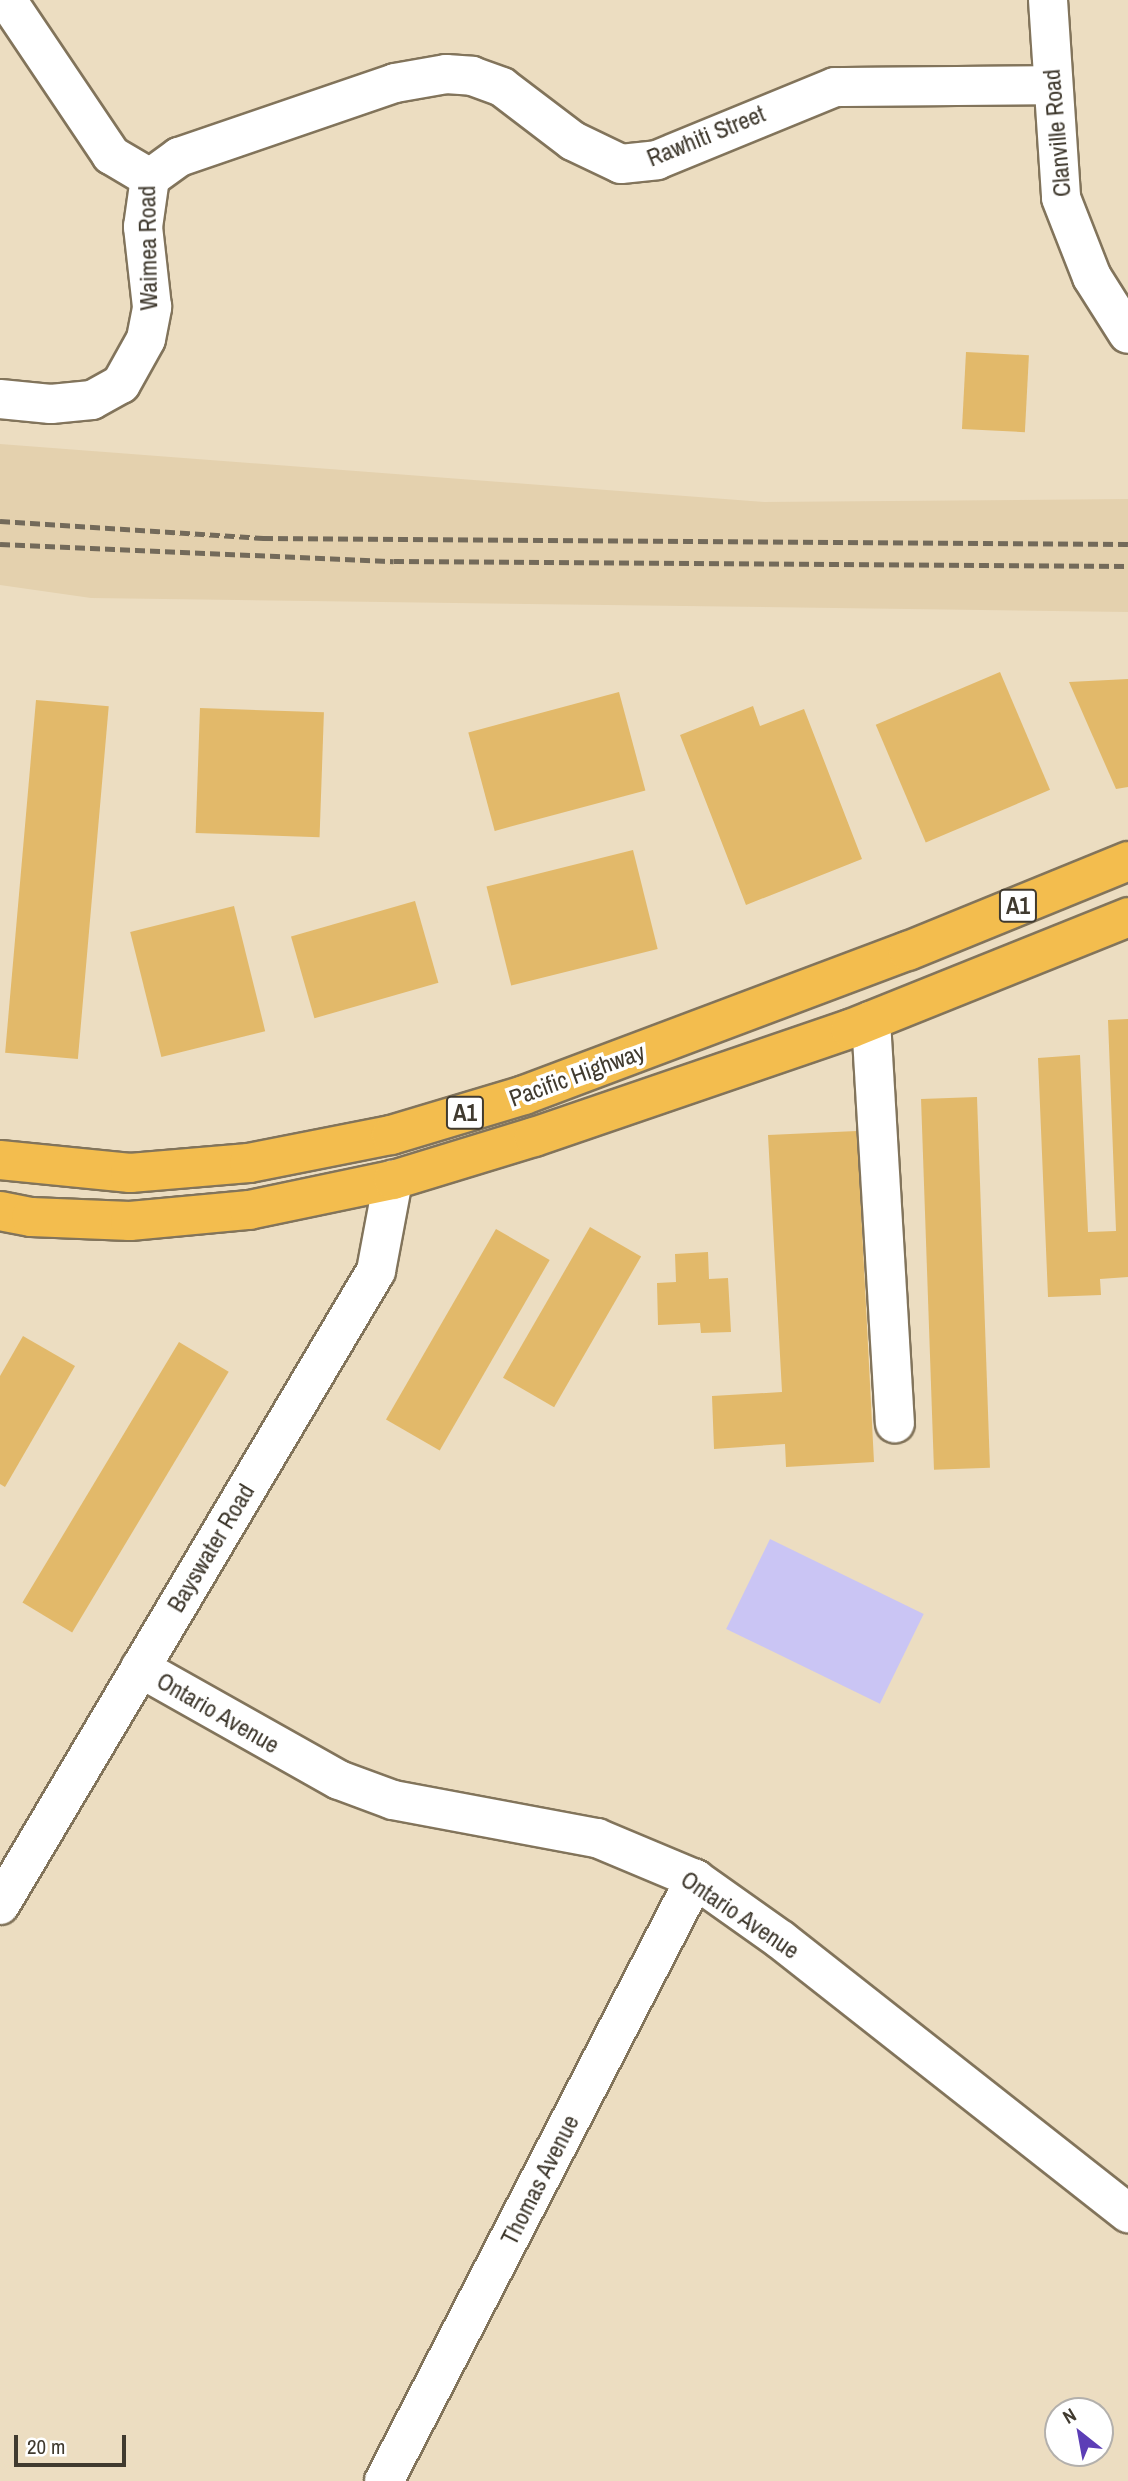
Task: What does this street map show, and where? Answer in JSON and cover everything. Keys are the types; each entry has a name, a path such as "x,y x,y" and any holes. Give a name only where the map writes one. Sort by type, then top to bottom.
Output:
{"highway":[{"name":"Pacific Highway","path":"0,1160 130,1173 249,1163 391,1136 524,1096 908,951 1128,861"},
{"name":"Pacific Highway","path":"0,1211 31,1217 130,1221 249,1210 393,1180 547,1133 871,1021 1128,917"}],"street":[{"name":"Waimea Road","path":"0,398 51,404 92,400 121,384 146,340 152,307 143,227 150,178 111,155 6,0"},
{"name":"Clanville Road","path":"1048,0 1055,154 1065,211 1092,277 1128,334"},
{"name":"Rawhiti Street","path":"150,178 179,157 395,83 446,74 472,76 502,87 573,141 621,164 666,157 794,100 835,87 1051,85"},
{"path":"871,1021 895,1423"},
{"name":"Bayswater Road","path":"0,1905 376,1271 393,1180"},
{"name":"Ontario Avenue","path":"140,1668 298,1759 350,1784 393,1800 541,1824 597,1838 695,1879 781,1940 1128,2213"},
{"name":"Thomas Avenue","path":"384,2481 695,1879"}],"shaded area":[{"path":"0,444 764,502 1128,499 1128,612 91,598 0,585"},
{"path":"770,1539 924,1614 880,1704 726,1629"}],"building":[{"path":"966,352 1029,355 1025,432 962,429"},
{"path":"1000,672 1050,790 926,843 876,725"},
{"path":"1128,679 1128,787 1116,789 1069,682"},
{"path":"619,692 645,791 495,831 468,732"},
{"path":"36,700 109,706 78,1059 5,1053"},
{"path":"753,706 760,726 804,709 862,859 746,905 680,735"},
{"path":"200,708 324,712 320,837 196,833"},
{"path":"633,850 658,949 511,986 486,887"},
{"path":"415,901 438,983 314,1018 291,937"},
{"path":"234,906 265,1031 161,1057 130,932"},
{"path":"1128,1019 1128,1277 1100,1279 1101,1295 1048,1297 1038,1058 1080,1055 1088,1232 1116,1231 1108,1020"},
{"path":"977,1097 990,1468 934,1470 921,1099"},
{"path":"857,1131 874,1462 786,1467 785,1444 714,1449 712,1396 782,1392 768,1135"},
{"path":"590,1227 641,1256 554,1407 503,1378"},
{"path":"496,1229 550,1260 440,1451 386,1420"},
{"path":"708,1252 709,1279 728,1278 731,1332 701,1333 700,1323 658,1325 657,1283 676,1282 675,1254"},
{"path":"23,1336 75,1366 5,1487 0,1484 0,1376"},
{"path":"179,1342 229,1372 72,1632 22,1603"}],"railway":[{"path":"0,521 263,538 1128,544"},
{"path":"0,544 394,561 1128,566"}]}
